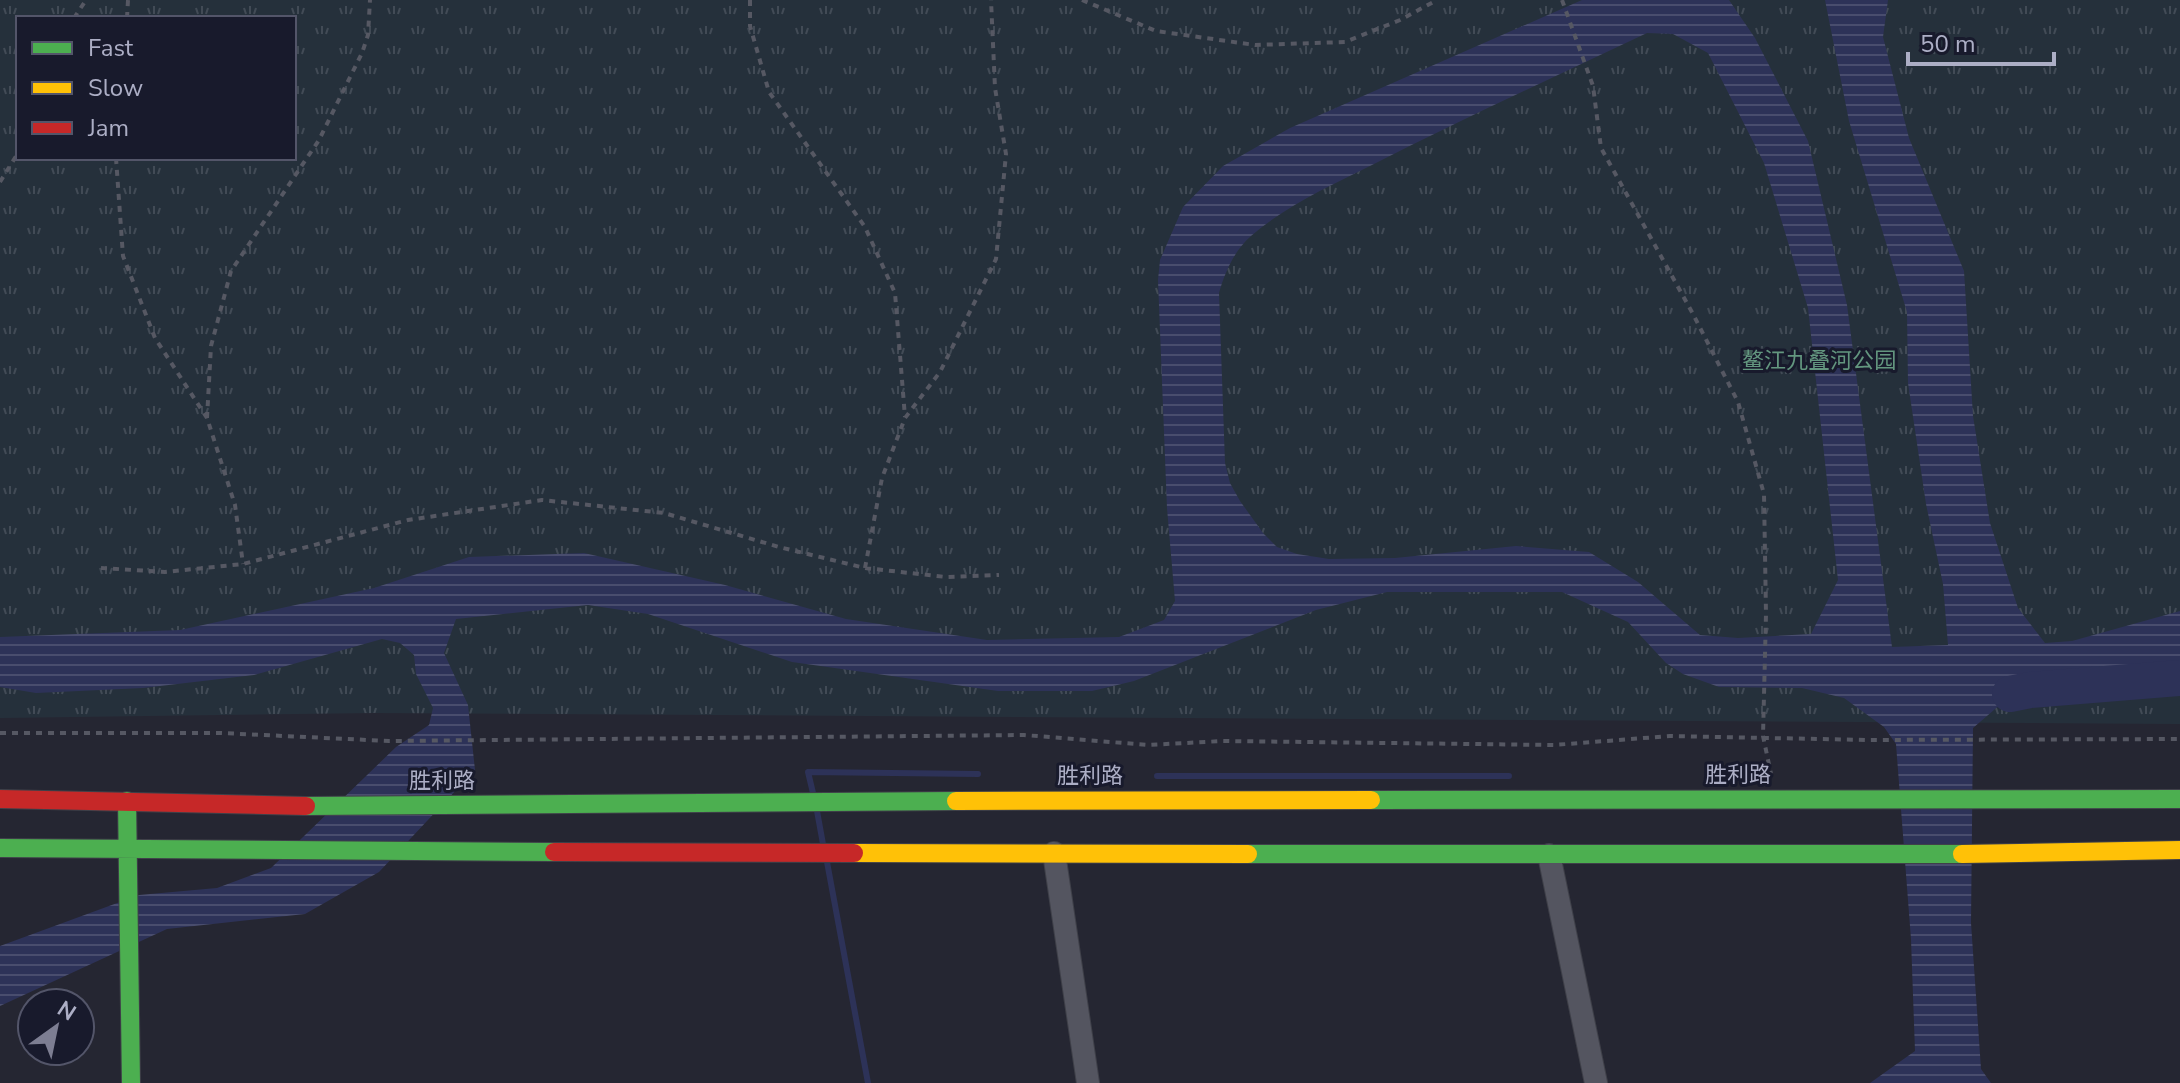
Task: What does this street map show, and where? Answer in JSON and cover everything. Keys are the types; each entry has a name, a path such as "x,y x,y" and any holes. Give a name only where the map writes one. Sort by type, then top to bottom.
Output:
{"main road":[{"name":"胜利路","path":"0,799 277,806 897,801 2180,799"},
{"path":"127,801 131,1083"},
{"path":"0,848 350,852 1549,855 1984,855 2180,850"}],"street":[{"path":"1054,853 1088,1083"},
{"path":"1549,855 1596,1083"}],"path":[{"path":"207,418 211,346 231,271 319,140 362,53 368,35 370,0"},
{"path":"750,0 750,26 769,92 865,227 895,293 905,418"},
{"path":"865,568 882,478 905,418 940,372 996,259 1006,154 995,88 991,0"},
{"path":"1082,0 1156,31 1255,45 1345,42 1400,20 1437,0"},
{"path":"1562,0 1589,74 1601,148 1738,402 1764,494 1766,614 1763,736 1776,799"},
{"path":"0,182 16,156"},
{"path":"116,160 123,256 155,338 207,418 235,505 243,564"},
{"path":"101,568 165,572 243,564 408,520 542,500 664,513 779,547 865,568 946,577 999,575"},
{"path":"0,733 221,733 389,741 1024,735 1148,745 1223,741 1554,745 1670,736 1991,741 2180,739"}],"green space":[{"name":"鳌江九叠河公园","path":"0,0 2180,0 2180,724 375,713 0,718"}],"water":[{"path":"1582,0 1729,0 1755,38 1808,141 1847,305 1892,647 1948,645 1943,584 1926,504 1908,383 1907,312 1849,121 1825,0 1888,0 1883,37 1909,138 1964,271 1973,416 1990,523 2018,608 2045,643 2072,641 2180,611 2180,675 2082,683 2009,697 1973,728 1971,923 1981,1069 1991,1083 1870,1083 1915,1051 1911,939 1896,744 1884,727 1844,698 1802,688 1719,687 1683,674 1666,663 1628,622 1562,592 1387,592 1316,610 1134,681 1092,691 998,691 792,662 648,614 588,605 456,619 444,653 468,705 475,770 379,872 305,914 167,929 41,987 16,987 16,999 0,1006 0,946 139,895 217,888 271,868 396,747 429,725 433,708 416,674 414,655 400,643 382,639 254,675 143,688 36,693 0,687 0,637 180,630 374,588 469,557 584,553 725,585 846,619 987,640 1119,637 1164,620 1175,601 1167,508 1158,280 1160,260 1183,207 1223,166 1290,128","holes":["1647,33 1673,34 1708,53 1764,163 1808,308 1838,580 1811,634 1738,638 1700,635 1638,582 1589,552 1516,546 1395,558 1329,559 1277,547 1240,501 1230,483 1225,463 1219,293 1227,270 1240,248 1251,236 1294,205"]}],"waterway":[{"path":"2010,694 2180,678"},
{"path":"813,793 808,772 978,774"},
{"path":"1157,776 1509,776"},
{"path":"817,811 823,844"},
{"path":"827,862 868,1083"}],"traffic: fast":[{"path":"1371,800 2180,799"},
{"path":"127,801 131,1083"},
{"path":"306,806 956,801"},
{"path":"0,848 554,852"},
{"path":"1248,854 1962,854"}],"traffic: slow":[{"path":"956,801 1371,800"},
{"path":"1962,854 2180,850"},
{"path":"854,853 1248,854"}],"traffic: jam":[{"path":"0,799 306,806"},
{"path":"554,852 854,853"}]}
